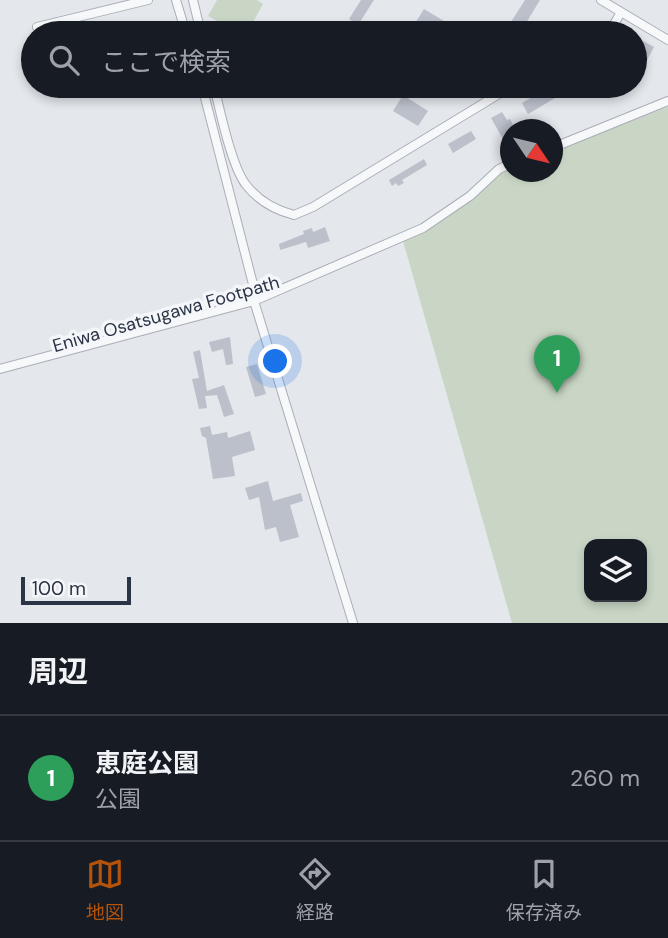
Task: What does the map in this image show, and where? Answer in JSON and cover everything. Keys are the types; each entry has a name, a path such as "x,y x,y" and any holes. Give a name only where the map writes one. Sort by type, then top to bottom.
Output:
{"street":[{"path":"62,21 148,0"},
{"path":"176,0 182,21"},
{"path":"193,0 198,21"},
{"path":"601,0 638,21"},
{"path":"616,21 621,12"},
{"path":"647,26 667,37"},
{"path":"205,98 255,297 353,623"},
{"path":"217,98 245,184 270,206 294,215 313,207 492,98"},
{"path":"563,144 668,101"},
{"path":"0,369 255,297 424,228 470,196 500,169"}],"path":[{"name":"Eniwa Osatsugawa Footpath","path":"133,325 255,297"}],"green space":[{"path":"217,0 257,0 263,4 254,21 217,21 208,16"},
{"path":"668,107 668,623 512,623 403,241 448,217 500,173 500,182 563,182 563,147"}],"building":[{"path":"361,0 374,0 361,21 349,19"},
{"path":"525,0 540,0 527,21 512,21"},
{"path":"424,9 444,21 416,21"},
{"path":"647,43 654,47 647,60"},
{"path":"401,98 408,98 428,111 418,126 393,111"},
{"path":"531,98 555,98 528,114 522,103"},
{"path":"502,112 506,119 500,119 500,134 491,118"},
{"path":"471,131 476,139 453,153 448,144"},
{"path":"424,159 427,165 402,180 404,183 392,186 389,180"},
{"path":"325,227 330,241 308,248 306,242 280,250 279,244 304,234 303,231 312,228 313,232"},
{"path":"230,337 233,364 226,365 223,349 212,352 209,342"},
{"path":"200,350 207,391 224,385 234,414 224,417 217,395 205,396 207,408 199,409 192,379 199,378 193,352"},
{"path":"257,364 266,394 255,397 246,367"},
{"path":"210,426 212,435 227,432 228,438 250,431 255,450 232,457 235,476 213,479 206,438 202,436 200,428"},
{"path":"268,481 273,501 301,493 303,501 290,505 299,537 280,542 276,527 265,530 259,497 249,500 245,488"}],"place":[{"name":"恵庭公園","path":"557,393"}]}
